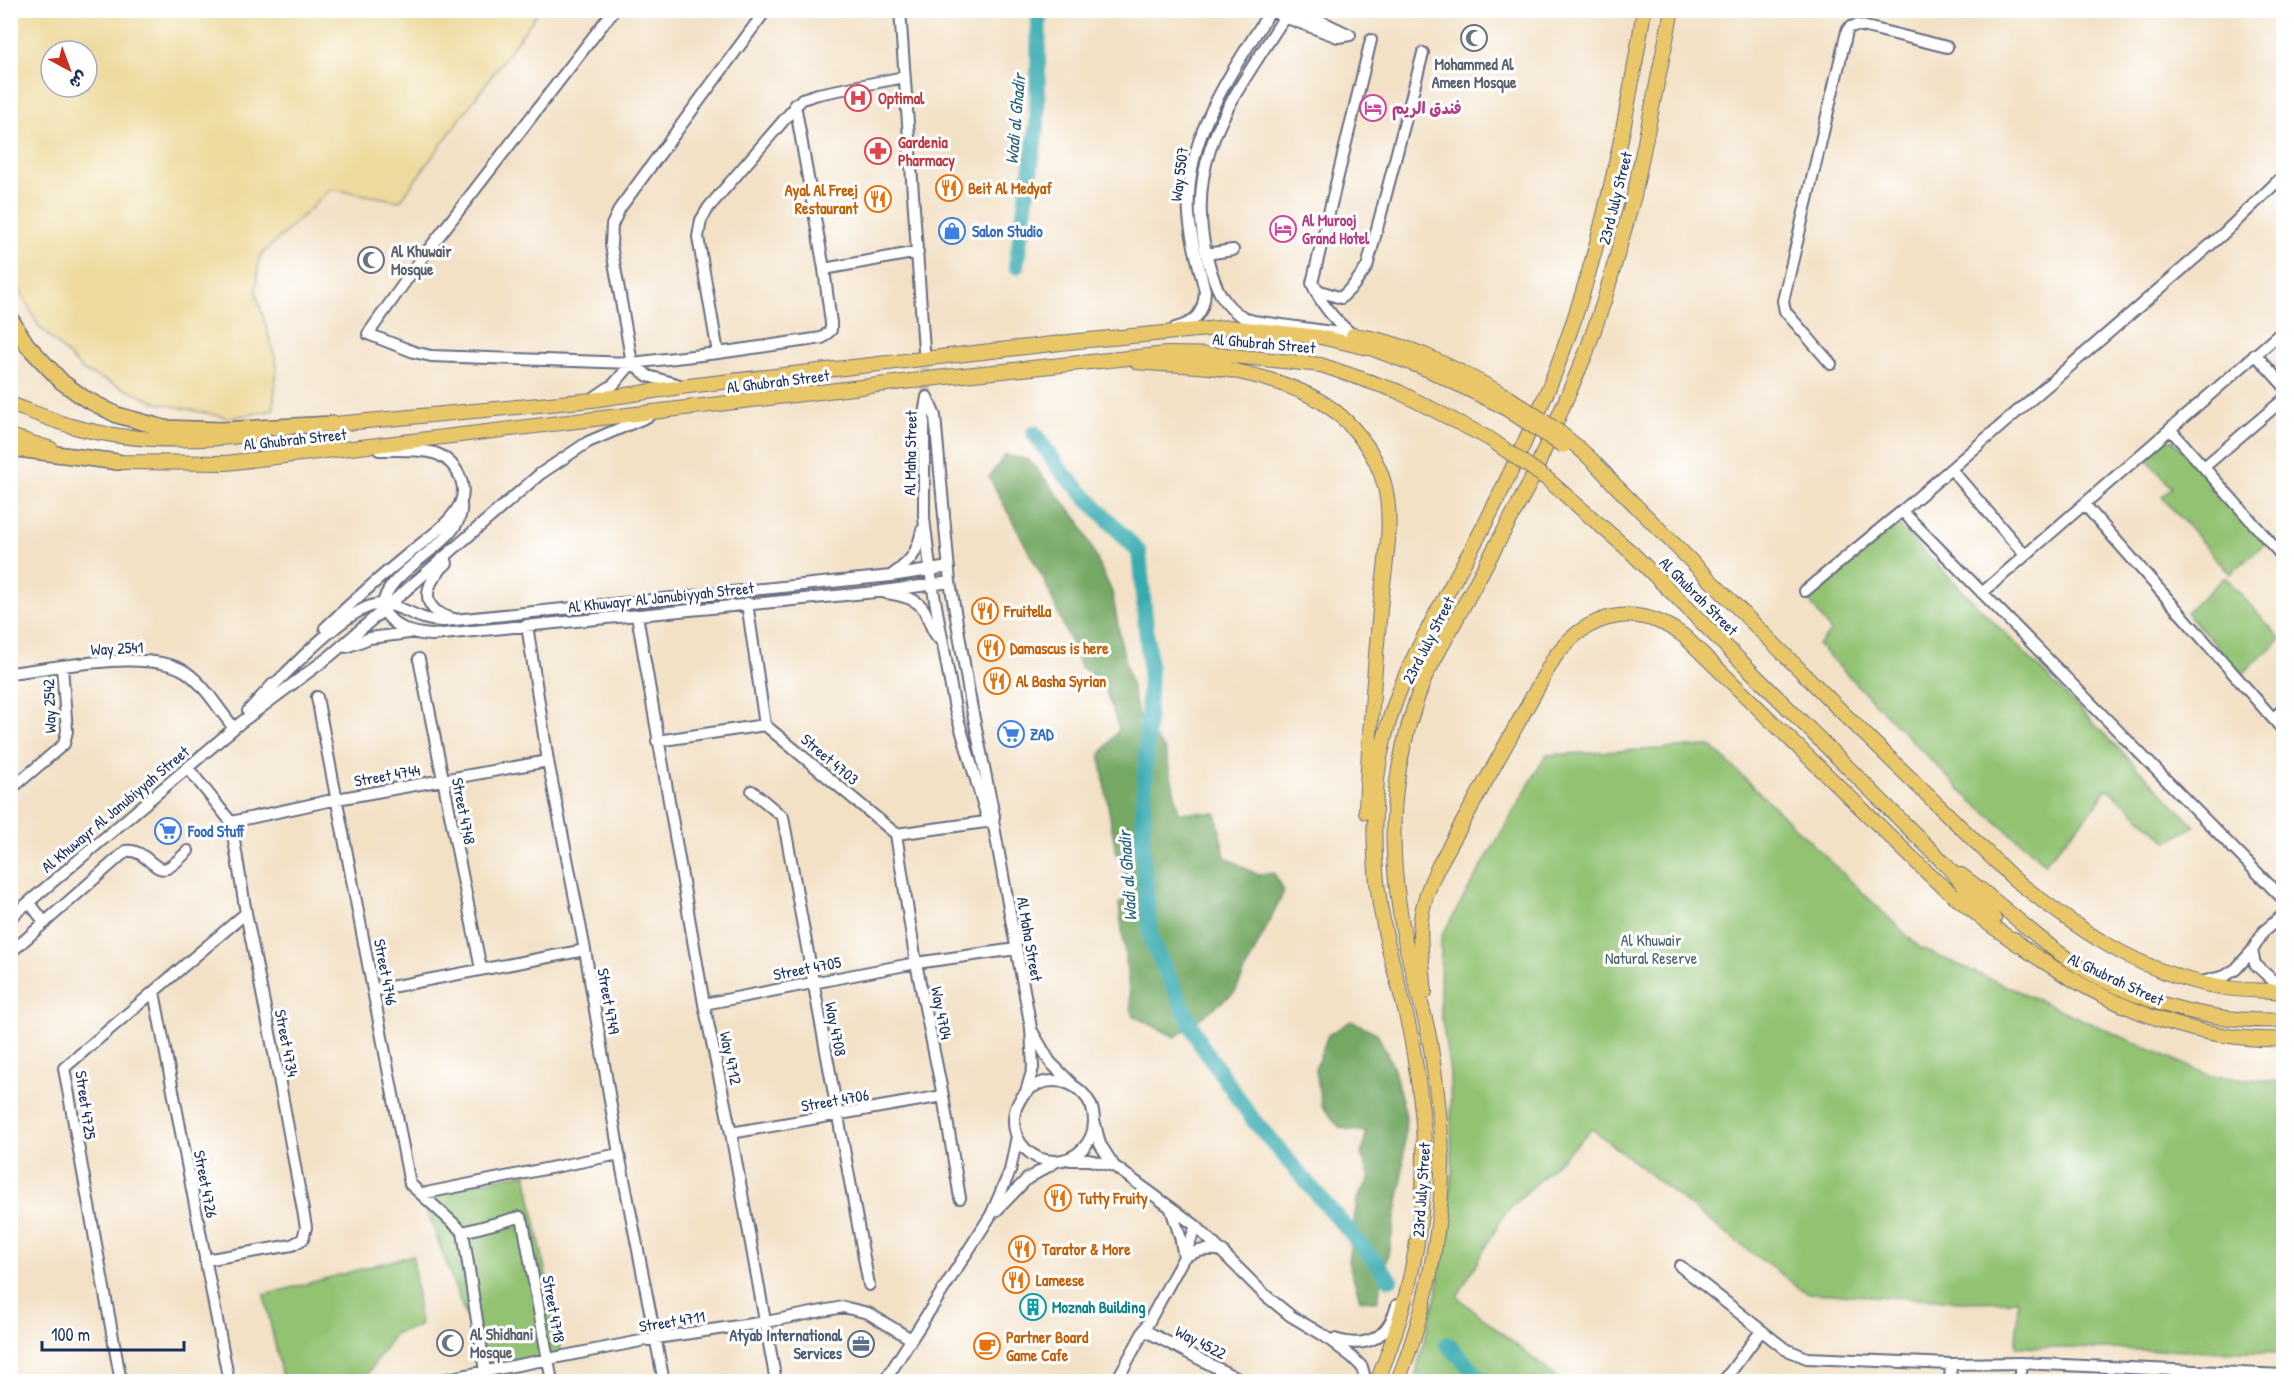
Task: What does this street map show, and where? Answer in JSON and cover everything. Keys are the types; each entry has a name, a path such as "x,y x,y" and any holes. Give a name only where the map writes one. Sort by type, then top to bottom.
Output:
{"highway":[{"path":"10,318 27,345 62,382 84,398 117,415 164,428 220,430 333,424"},
{"path":"10,448 118,462"}],"main road":[{"name":"23rd July Street","path":"1377,1382 1392,1346 1406,1300 1417,1235 1424,1150 1412,1040 1380,908 1375,811 1385,734 1396,698 1415,652 1486,522 1560,361 1600,228 1622,142 1644,10"},
{"name":"23rd July Street","path":"1397,1382 1413,1338 1429,1280 1438,1216 1442,1162 1440,1124 1429,1039 1405,943 1396,894 1393,854 1397,772 1415,703 1425,677 1530,483 1586,353 1604,301 1634,195 1672,10"},
{"name":"Al Ghubrah Street","path":"10,404 71,426 129,438 209,441 333,424 592,400 688,386 1162,332 1229,327 1320,337 1373,349 1505,402 1613,483 1841,711 2014,879 2086,934 2145,964 2196,983 2223,988 2283,991"},
{"path":"1353,335 1425,356 1472,377 1505,402"},
{"name":"Al Ghubrah Street","path":"10,436 49,448 118,462 226,463 1105,359 1167,354 1224,355 1321,365 1397,391 1490,439 1547,479 1631,552 1945,864 2019,945 2084,986 2154,1016 2211,1033 2283,1040"},
{"path":"1105,359 1167,366 1218,368 1294,389 1311,396 1344,419 1368,449 1378,467 1385,487 1388,524 1368,752 1366,822 1367,862 1372,904 1385,932"},
{"path":"1429,1039 1418,929 1423,899 1554,658 1574,634 1602,619 1615,616 1645,618 1662,623 1685,637 1935,880 2019,945"},
{"path":"1945,864 1975,885 2054,949 2084,970 2114,985 2154,1000 2208,1014 2243,1019 2283,1020"}],"street":[{"path":"614,10 422,258 368,334 414,352 431,356 632,363 718,354 818,339 828,333 831,323 824,269 795,104"},
{"path":"688,386 648,376 632,363 611,245 612,225 620,208 766,10"},
{"path":"900,10 924,350"},
{"path":"1271,11 1287,14 1338,37 1350,35 1298,10"},
{"name":"Way 5507","path":"1162,332 1193,322 1203,307 1205,291 1192,240 1189,214 1192,163 1208,114 1271,11"},
{"name":"Way 5507","path":"1287,14 1235,93 1213,136 1202,182 1201,206 1206,254 1215,283 1227,304 1240,317 1253,321 1353,335"},
{"path":"1831,364 1785,310 1783,302 1847,31 1850,27 1858,25 1947,46"},
{"path":"1353,335 1331,316 1317,297 1312,283 1371,40"},
{"path":"1312,283 1320,291 1333,297 1341,297 1353,286 1366,267 1423,53"},
{"path":"718,354 699,246 698,228 708,207 795,104 810,95 904,78"},
{"path":"1805,591 1902,511 2223,234 2283,175"},
{"path":"1206,254 1233,250"},
{"path":"824,269 918,252"},
{"path":"1982,593 2283,330"},
{"path":"2255,354 2283,386"},
{"path":"592,400 614,384 632,363"},
{"name":"Al Maha Street","path":"993,821 987,817 955,709 932,584 924,518 924,415 927,397 935,416 950,582 1031,1028 1033,1068 1026,1092"},
{"path":"2204,467 2283,399"},
{"name":"Al Khuwayr Al Janubiyyah Street","path":"10,918 236,726 330,656 384,606 510,499 570,452 657,412"},
{"path":"2170,429 2283,558"},
{"path":"270,689 348,617 364,608 384,606 387,591 431,550 453,527 460,516 463,483 454,467 441,456 421,451 355,449"},
{"path":"1951,469 2025,555"},
{"path":"463,619 453,619 434,610 427,592 430,582 437,572 499,515 510,499"},
{"name":"Al Khuwayr Al Janubiyyah Street","path":"236,726 302,651 438,529 461,502"},
{"path":"2084,504 2283,731"},
{"path":"1902,511 2283,900"},
{"path":"891,576 908,564 918,549 924,518"},
{"name":"Al Khuwayr Al Janubiyyah Street","path":"384,606 429,621 463,619 891,576 949,567"},
{"name":"Al Khuwayr Al Janubiyyah Street","path":"384,606 397,626 415,633 432,635 876,592 950,582"},
{"path":"876,592 918,602 925,610 934,634 941,641"},
{"path":"657,741 765,725 747,603"},
{"name":"Way 4712","path":"637,615 704,1004 731,1133 776,1382"},
{"name":"Street 4749","path":"527,625 548,761 664,1382"},
{"path":"330,656 343,648 370,638 415,633"},
{"name":"Way 2541","path":"10,673 134,659 174,666 196,680 236,726"},
{"name":"Street 4748","path":"419,659 481,969"},
{"name":"Way 2542","path":"10,790 64,744 67,731 62,667"},
{"name":"Street 4746","path":"317,697 375,990 410,1184 463,1232"},
{"path":"2273,718 2283,709"},
{"name":"Street 4703","path":"765,725 896,834"},
{"name":"Street 4744","path":"231,822 337,799 548,761"},
{"name":"Street 4734","path":"188,768 231,822 246,913 306,1227 303,1239 292,1245 205,1260"},
{"name":"Way 4708","path":"752,791 783,817 869,1285"},
{"path":"896,834 993,821"},
{"name":"Way 4704","path":"896,834 916,963 943,1096 960,1198"},
{"path":"10,953 126,851 134,850 156,867 163,869 168,868 188,851"},
{"path":"29,902 45,923"},
{"name":"Street 4725","path":"121,1382 63,1068 246,913"},
{"path":"2196,983 2231,972 2252,951 2257,939 2264,931 2283,914"},
{"name":"Street 4705","path":"704,1004 916,963 1016,949"},
{"path":"375,990 585,950"},
{"path":"2252,951 2255,964 2283,991"},
{"name":"Street 4726","path":"154,992 229,1382"},
{"name":"Al Maha Street","path":"1031,1028 1050,1062 1073,1085"},
{"path":"884,1382 992,1215 1010,1171 1017,1137 1014,1118 1016,1108 1026,1092 1049,1081 1061,1081 1083,1092 1094,1112 1100,1144 1114,1166 1196,1226 1265,1295 1291,1316 1341,1348 1362,1367 1366,1382"},
{"name":"Street 4706","path":"731,1133 943,1096"},
{"path":"992,1215 1027,1179 1077,1154 1092,1136 1095,1124"},
{"path":"1017,1137 1029,1153 1047,1161 1089,1160 1114,1166"},
{"path":"421,1194 620,1154"},
{"path":"1171,1209 1184,1257"},
{"name":"Street 4718","path":"463,1232 520,1217 523,1222 552,1382"},
{"path":"1116,1382 1184,1257 1196,1226"},
{"path":"463,1232 485,1371"},
{"path":"1323,1335 1361,1344 1374,1340 1384,1331 1395,1312 1417,1235"},
{"path":"1184,1257 1203,1250 1223,1251"},
{"path":"1680,1266 1785,1349 1807,1358 1951,1364 2022,1363 2283,1375"},
{"name":"Street 4711","path":"430,1382 656,1338 766,1322 843,1307 868,1313 911,1339"},
{"name":"Way 4522","path":"1144,1330 1244,1382"},
{"path":"1723,1382 1761,1331"},
{"path":"2020,1382 2022,1363"},
{"path":"1950,1382 1951,1364"}],"green space":[{"path":"2162,439 2173,440 2265,544 2230,574 2162,497 2172,488 2144,455"},
{"path":"1005,455 1029,460 1079,521 1112,592 1122,648 1139,718 1165,750 1179,812 1216,813 1225,857 1258,875 1274,873 1284,891 1235,992 1175,1037 1132,1015 1119,904 1133,890 1116,853 1100,756 1119,729 1103,683 1081,667 1044,580 989,477"},
{"path":"1898,525 2195,826 2168,842 2107,788 2098,803 2045,863 1964,794 1818,645 1831,632 1808,599"},
{"path":"2225,577 2281,639 2242,674 2186,612"},
{"name":"Al Khuwair Natural Reserve","path":"1711,746 1920,948 2211,1076 2283,1082 2283,1353 2016,1347 2018,1301 1956,1302 1937,1299 1806,1293 1709,1221 1592,1129 1506,1212 1457,1297 1561,1381 1414,1381 1438,1287 1452,1177 1450,1073 1440,1006 1441,937 1546,755"},
{"path":"1351,1021 1377,1033 1393,1066 1406,1116 1402,1180 1377,1302 1360,1299 1348,1261 1357,1200 1370,1178 1362,1156 1366,1132 1340,1128 1322,1106 1315,1070 1328,1035"},
{"path":"526,1173 562,1356 486,1372 421,1194"},
{"path":"413,1255 420,1326 395,1333 366,1377 355,1381 283,1381 264,1295"}],"sand":[{"path":"11,10 539,11 400,201 331,189 259,257 256,292 277,365 273,410 229,418 155,402 84,371 38,325 11,273"}],"waterway":[{"name":"Wadi al Ghadir","path":"1016,266 1037,125 1039,10"},
{"name":"Wadi al Ghadir","path":"1034,433 1061,471 1139,552 1150,670 1142,847 1151,940 1200,1043 1254,1121 1390,1279"},
{"name":"Wadi al Ghadir","path":"1447,1344 1484,1382"}],"tunnel":[{"path":"924,353 927,397"}],"place":[{"name":"Mohammed Al Ameen Mosque","path":"1474,38"},
{"name":"Optimal","path":"858,98"},
{"name":"فندق الريم","path":"1373,108"},
{"name":"Gardenia Pharmacy","path":"878,151"},
{"name":"Beit Al Medyaf","path":"949,188"},
{"name":"Ayal Al Freej Restaurant","path":"878,199"},
{"name":"Al Murooj Grand Hotel","path":"1283,229"},
{"name":"Salon Studio","path":"952,231"},
{"name":"Al Khuwair Mosque","path":"371,260"},
{"name":"Fruitella","path":"985,611"},
{"name":"Damascus is here","path":"991,648"},
{"name":"Al Basha Syrian","path":"997,681"},
{"name":"ZAD","path":"1011,734"},
{"name":"Food Stuff","path":"168,831"},
{"name":"Tutty Fruity","path":"1058,1198"},
{"name":"Tarator & More","path":"1022,1249"},
{"name":"Lameese","path":"1016,1280"},
{"name":"Moznah Building","path":"1033,1307"},
{"name":"Al Shidhani Mosque","path":"450,1343"},
{"name":"Atyab International Services","path":"861,1344"},
{"name":"Partner Board Game Cafe","path":"987,1346"}]}
